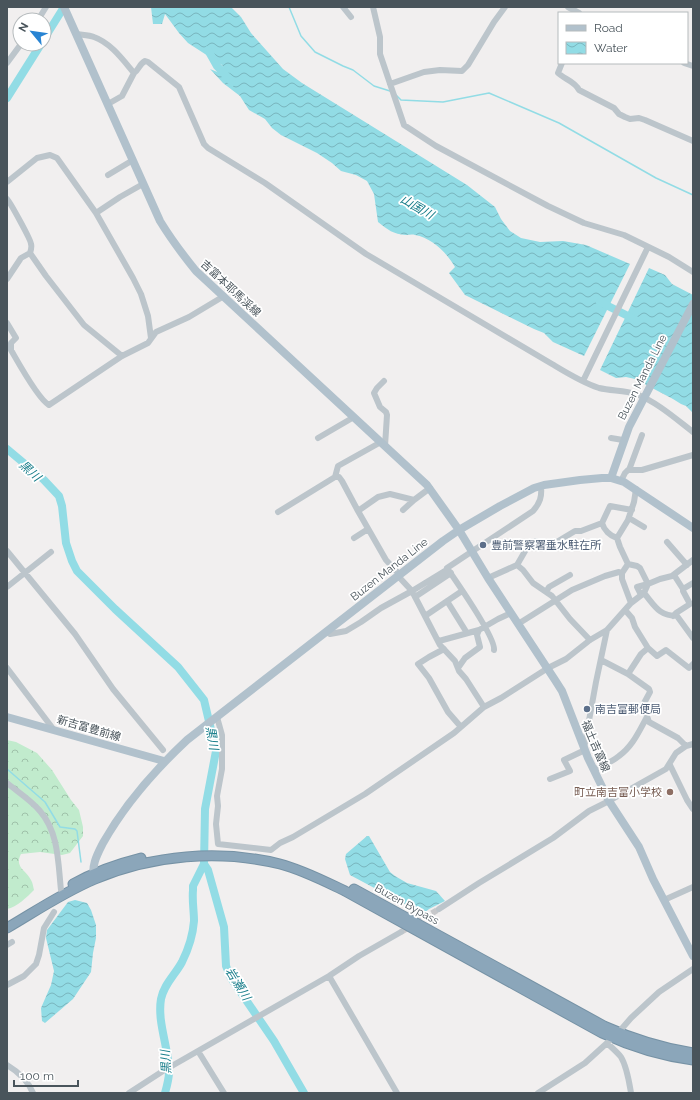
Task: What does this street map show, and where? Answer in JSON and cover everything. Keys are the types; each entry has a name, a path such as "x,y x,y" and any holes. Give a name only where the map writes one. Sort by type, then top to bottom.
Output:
{"highway":[{"name":"Buzen Bypass","path":"94,876 123,862 144,857 233,851 282,862 324,874 555,1000 613,1038 657,1053 693,1060"},
{"path":"7,921 61,890 94,876"},
{"path":"7,928 94,876"},
{"name":"Buzen Bypass","path":"613,1038 693,1053"}],"main road":[{"name":"吉富本耶馬渓線","path":"65,10 160,221 174,243 196,271 430,488 459,530"},
{"name":"Buzen Manda Line","path":"94,876 96,859 112,827 128,803 164,761 205,726 399,575 459,530 534,488 580,480 610,478 623,440 693,304"},
{"path":"610,478 621,481 636,490 693,528"},
{"name":"福土吉富線","path":"459,530 488,578 562,691 584,749 609,801 639,847 693,956"},
{"name":"新吉富豊前線","path":"7,716 164,761"}],"street":[{"path":"343,7 351,17"},
{"path":"373,7 380,36 380,54 404,125 410,130 436,146 548,206 584,223 624,235 669,257 693,272"},
{"path":"390,84 424,72 440,70 462,71 468,65 494,22 505,7"},
{"path":"568,7 577,11"},
{"path":"76,34 94,37 104,42 122,58 134,73"},
{"path":"7,63 15,52"},
{"path":"108,104 122,96 134,73 141,64 145,61 148,62 179,87 204,144 208,148 265,183 366,254 552,364 600,388 645,397 693,432"},
{"path":"562,64 558,73 561,76 577,85 579,90 614,108 619,114 630,119 639,118 645,120 693,141"},
{"path":"7,182 37,158 47,155 57,158 96,213 141,294 148,316 151,338"},
{"path":"108,175 133,160"},
{"path":"96,213 143,184"},
{"path":"7,199 31,243 30,253 46,276 84,324 122,356"},
{"path":"584,379 648,247"},
{"path":"7,279 21,258 30,253"},
{"path":"7,322 16,338 10,344 11,350 45,403 49,405 122,356 148,343 156,332 189,317 224,296"},
{"path":"278,512 335,477 338,466 383,444 387,415 386,412 380,407 374,393 384,381"},
{"path":"318,438 354,417"},
{"path":"621,481 630,470 642,435"},
{"path":"611,438 623,440"},
{"path":"630,470 642,470 693,455"},
{"path":"335,477 339,477 342,481 356,509 386,560 413,594 444,649 455,662 484,707"},
{"path":"327,632 330,634 346,631 381,608 413,594 449,571 472,552 533,511 541,500 541,486"},
{"path":"403,510 430,488"},
{"path":"617,538 629,518 636,490"},
{"path":"358,511 378,497 390,494 414,500"},
{"path":"488,578 517,565 528,546 536,541 545,546 550,546 575,532 602,523 610,506 632,510"},
{"path":"629,518 644,527"},
{"path":"602,523 603,527 612,536 617,538 628,564"},
{"path":"354,538 368,529"},
{"path":"667,542 687,565"},
{"path":"7,551 75,634 113,689 163,750"},
{"path":"7,587 51,552"},
{"path":"693,560 674,575 637,587 642,594 664,615 677,616 693,638"},
{"path":"628,564 622,572 622,579 631,603"},
{"path":"628,564 640,568 648,584"},
{"path":"517,565 533,583 556,600 570,619 590,640"},
{"path":"449,571 462,591 482,629 495,646 494,650"},
{"path":"518,624 572,590 605,576 622,572"},
{"path":"546,592 549,587 570,575"},
{"path":"673,616 690,604 674,575"},
{"path":"683,589 693,583"},
{"path":"425,616 462,591"},
{"path":"216,718 222,735 222,769 217,796 218,806 216,824 218,844 271,850 280,843 293,837 366,794 461,727 484,707 548,668 566,659 590,640 607,630 631,603 642,594"},
{"path":"447,601 467,633"},
{"path":"625,610 632,618 635,627 648,648 657,656 666,650 689,668 693,664"},
{"path":"439,641 482,629 511,613"},
{"path":"458,668 466,658 480,647 478,635 482,629"},
{"path":"550,779 570,771 564,760 584,749 607,630"},
{"path":"628,674 641,654 648,648"},
{"path":"444,649 429,656 418,664 429,678 448,712 461,727"},
{"path":"601,660 628,674 649,690 650,692 643,705 647,717 652,725 678,738 686,746"},
{"path":"7,668 54,730"},
{"path":"594,770 619,756 628,749 647,717"},
{"path":"439,909 553,838 589,811 666,769 670,765 676,753 686,746 693,744"},
{"path":"670,765 687,800 692,806"},
{"path":"7,783 39,810 51,828 58,851 61,890"},
{"path":"664,900 693,887"},
{"path":"7,985 24,976 36,964 44,928 54,912"},
{"path":"129,1093 401,932"},
{"path":"538,1093 585,1063 613,1038 630,1018 659,992 693,969"},
{"path":"329,976 397,1093"},
{"path":"613,1038 630,1083 630,1093"},
{"path":"198,1051 224,1093"},
{"path":"7,1065 14,1069 30,1086 33,1093"}],"green space":[{"path":"7,740 16,742 37,753 52,770 79,810 83,827 83,836 70,853 62,855 40,852 21,854 19,858 20,865 31,880 34,890 18,904 7,909"}],"water":[{"path":"151,7 231,7 241,17 251,33 283,69 302,83 467,185 495,207 501,219 510,231 521,238 540,242 563,241 586,245 630,264 584,356 553,342 544,333 465,295 449,273 455,267 438,247 427,239 421,237 394,233 378,222 374,194 367,181 356,175 341,171 317,153 281,135 272,128 265,119 249,110 240,96 223,83 210,69 227,76 222,65 188,43 165,14 162,24 153,24"},
{"path":"649,268 665,275 672,284 693,295 693,413 686,406 635,379 626,377 616,378 600,370"},
{"path":"367,836 369,836 390,872 407,883 436,891 445,901 429,909 423,914 350,875 345,859 346,854"},
{"path":"75,900 87,903 96,925 96,938 91,972 73,999 45,1023 42,1021 41,1008 51,985 54,971 46,938 47,930 68,902"}],"waterway":[{"name":"黒川","path":"52,26 64,7"},
{"path":"289,7 301,36 315,52 353,70 374,86 390,91"},
{"name":"山国川","path":"208,50 217,66 232,82"},
{"name":"黒川","path":"7,98 36,52"},
{"path":"395,94 401,100 443,102 489,93 559,123 656,178 693,195"},
{"name":"山国川","path":"600,302 636,320"},
{"name":"黒川","path":"7,449 44,480 59,496 62,506 66,543 77,571 115,609 178,667 204,700 216,751 205,809 204,864 193,886 193,931 184,957 167,984 161,999 160,1008 169,1072 165,1093"},
{"path":"7,769 45,802 60,827 75,829 77,831 81,862"},
{"name":"岩瀬川","path":"204,864 208,870 224,927 226,966 231,978 274,1041 304,1093"}],"tunnel":[{"path":"401,932 439,909"}],"place":[{"name":"豊前警察署垂水駐在所","path":"483,545"},
{"name":"南吉富郵便局","path":"587,709"},
{"name":"町立南吉富小学校","path":"670,792"}]}
